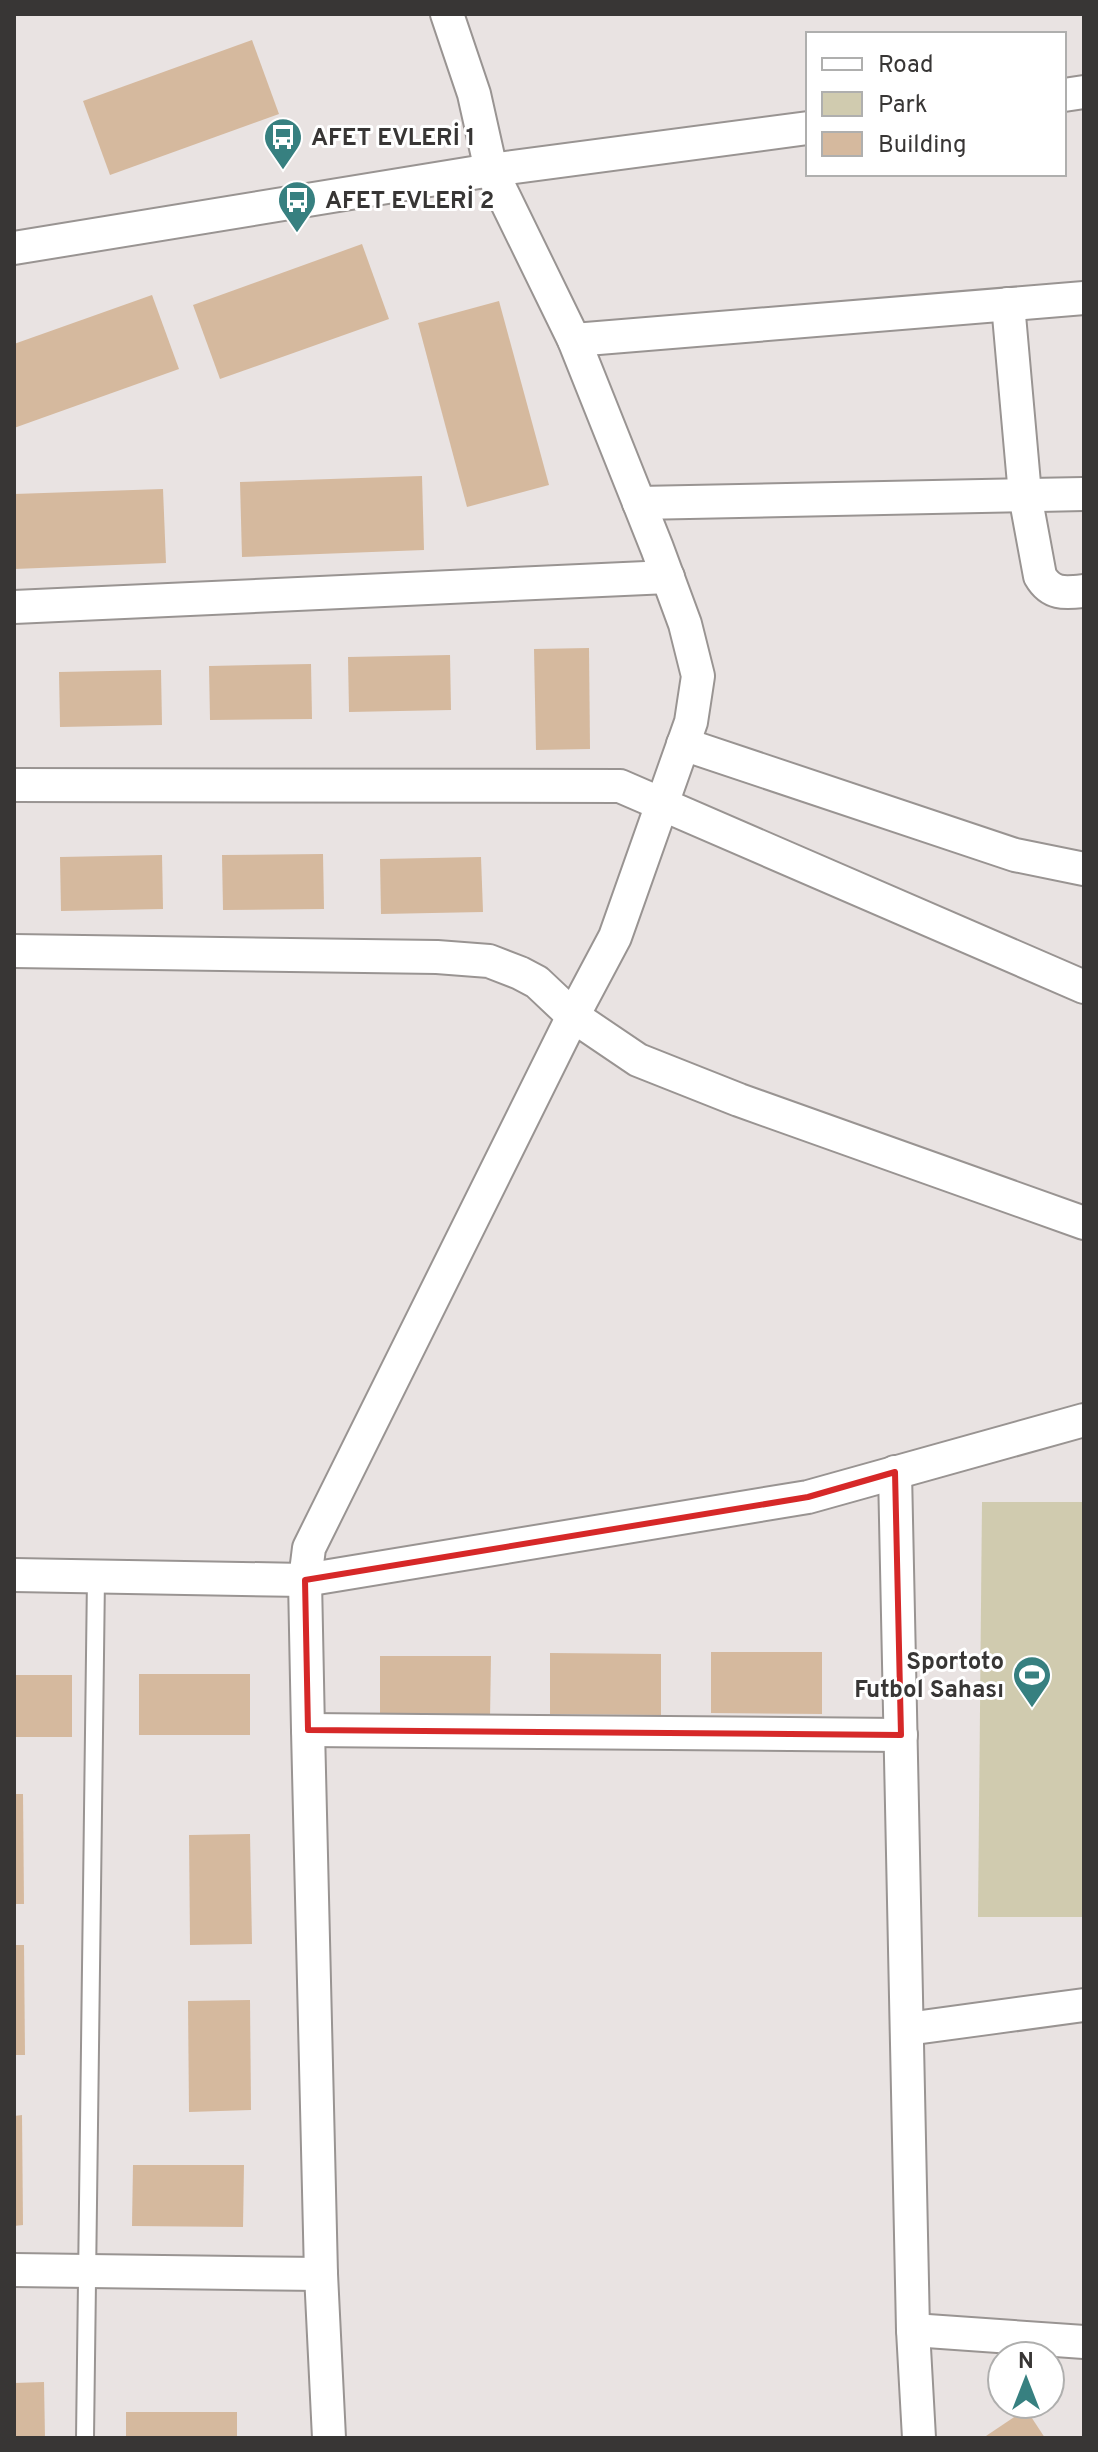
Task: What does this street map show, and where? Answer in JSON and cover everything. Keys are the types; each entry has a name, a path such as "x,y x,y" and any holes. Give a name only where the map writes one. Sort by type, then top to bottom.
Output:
{"street":[{"path":"329,2438 321,2274 308,1730 305,1580 309,1548 615,937 691,722 698,676 685,624 668,577 574,340 491,170 474,94 447,14"},
{"path":"14,248 491,170 806,128"},
{"path":"574,340 1084,298"},
{"path":"1008,304 1025,495 1040,576 1048,587 1063,593 1084,591"},
{"path":"639,503 1084,494"},
{"path":"14,607 668,577"},
{"path":"683,744 1015,855 1084,869"},
{"path":"14,785 620,786 1084,987"},
{"path":"14,951 437,957 489,961 537,982 573,1016 638,1060 739,1100 1084,1223"},
{"path":"14,1575 305,1580 808,1497 1084,1420"},
{"path":"895,1472 913,2330 919,2438"},
{"path":"308,1730 901,1735"},
{"path":"907,2029 1084,2005"},
{"path":"14,2270 321,2274"},
{"path":"913,2330 1084,2342"}],"lane":[{"path":"85,2438 96,1577"}],"highlighted area":[{"path":"895,1472 901,1735 308,1730 305,1580 808,1497"}],"green space":[{"name":"Sportoto Futbol Sahası","path":"982,1502 1084,1502 1084,1917 978,1917"}],"building":[{"path":"252,40 279,114 110,175 83,101"},
{"path":"362,244 389,319 220,379 193,305"},
{"path":"152,295 179,369 14,428 14,344"},
{"path":"499,301 549,485 467,507 418,323"},
{"path":"422,476 424,550 242,557 240,482"},
{"path":"163,489 166,563 14,569 14,494"},
{"path":"589,648 590,749 536,750 534,649"},
{"path":"450,655 451,710 349,712 348,657"},
{"path":"311,664 312,719 210,720 209,666"},
{"path":"161,670 162,725 60,727 59,672"},
{"path":"323,854 324,909 223,910 222,855"},
{"path":"162,855 163,909 61,911 60,857"},
{"path":"481,857 483,912 381,914 380,859"},
{"path":"711,1652 822,1652 822,1714 711,1713"},
{"path":"550,1653 661,1654 661,1715 550,1714"},
{"path":"380,1656 491,1656 490,1718 380,1717"},
{"path":"139,1674 250,1674 250,1735 139,1735"},
{"path":"14,1675 72,1675 72,1737 14,1737"},
{"path":"14,1794 23,1794 24,1904 14,1904"},
{"path":"250,1834 252,1944 190,1945 189,1835"},
{"path":"14,1945 24,1945 25,2055 14,2055"},
{"path":"250,2000 251,2110 189,2112 188,2001"},
{"path":"22,2115 23,2225 14,2226 14,2116"},
{"path":"133,2165 244,2165 243,2227 132,2226"},
{"path":"44,2382 45,2438 14,2438 14,2383"},
{"path":"126,2412 237,2412 237,2438 126,2438"},
{"path":"1010,2420 1033,2420 1045,2438 983,2438"}],"place":[{"name":"AFET EVLERİ 1","path":"283,171"},
{"name":"AFET EVLERİ 2","path":"297,234"},
{"name":"Sportoto Futbol Sahası","path":"1032,1709"}]}
